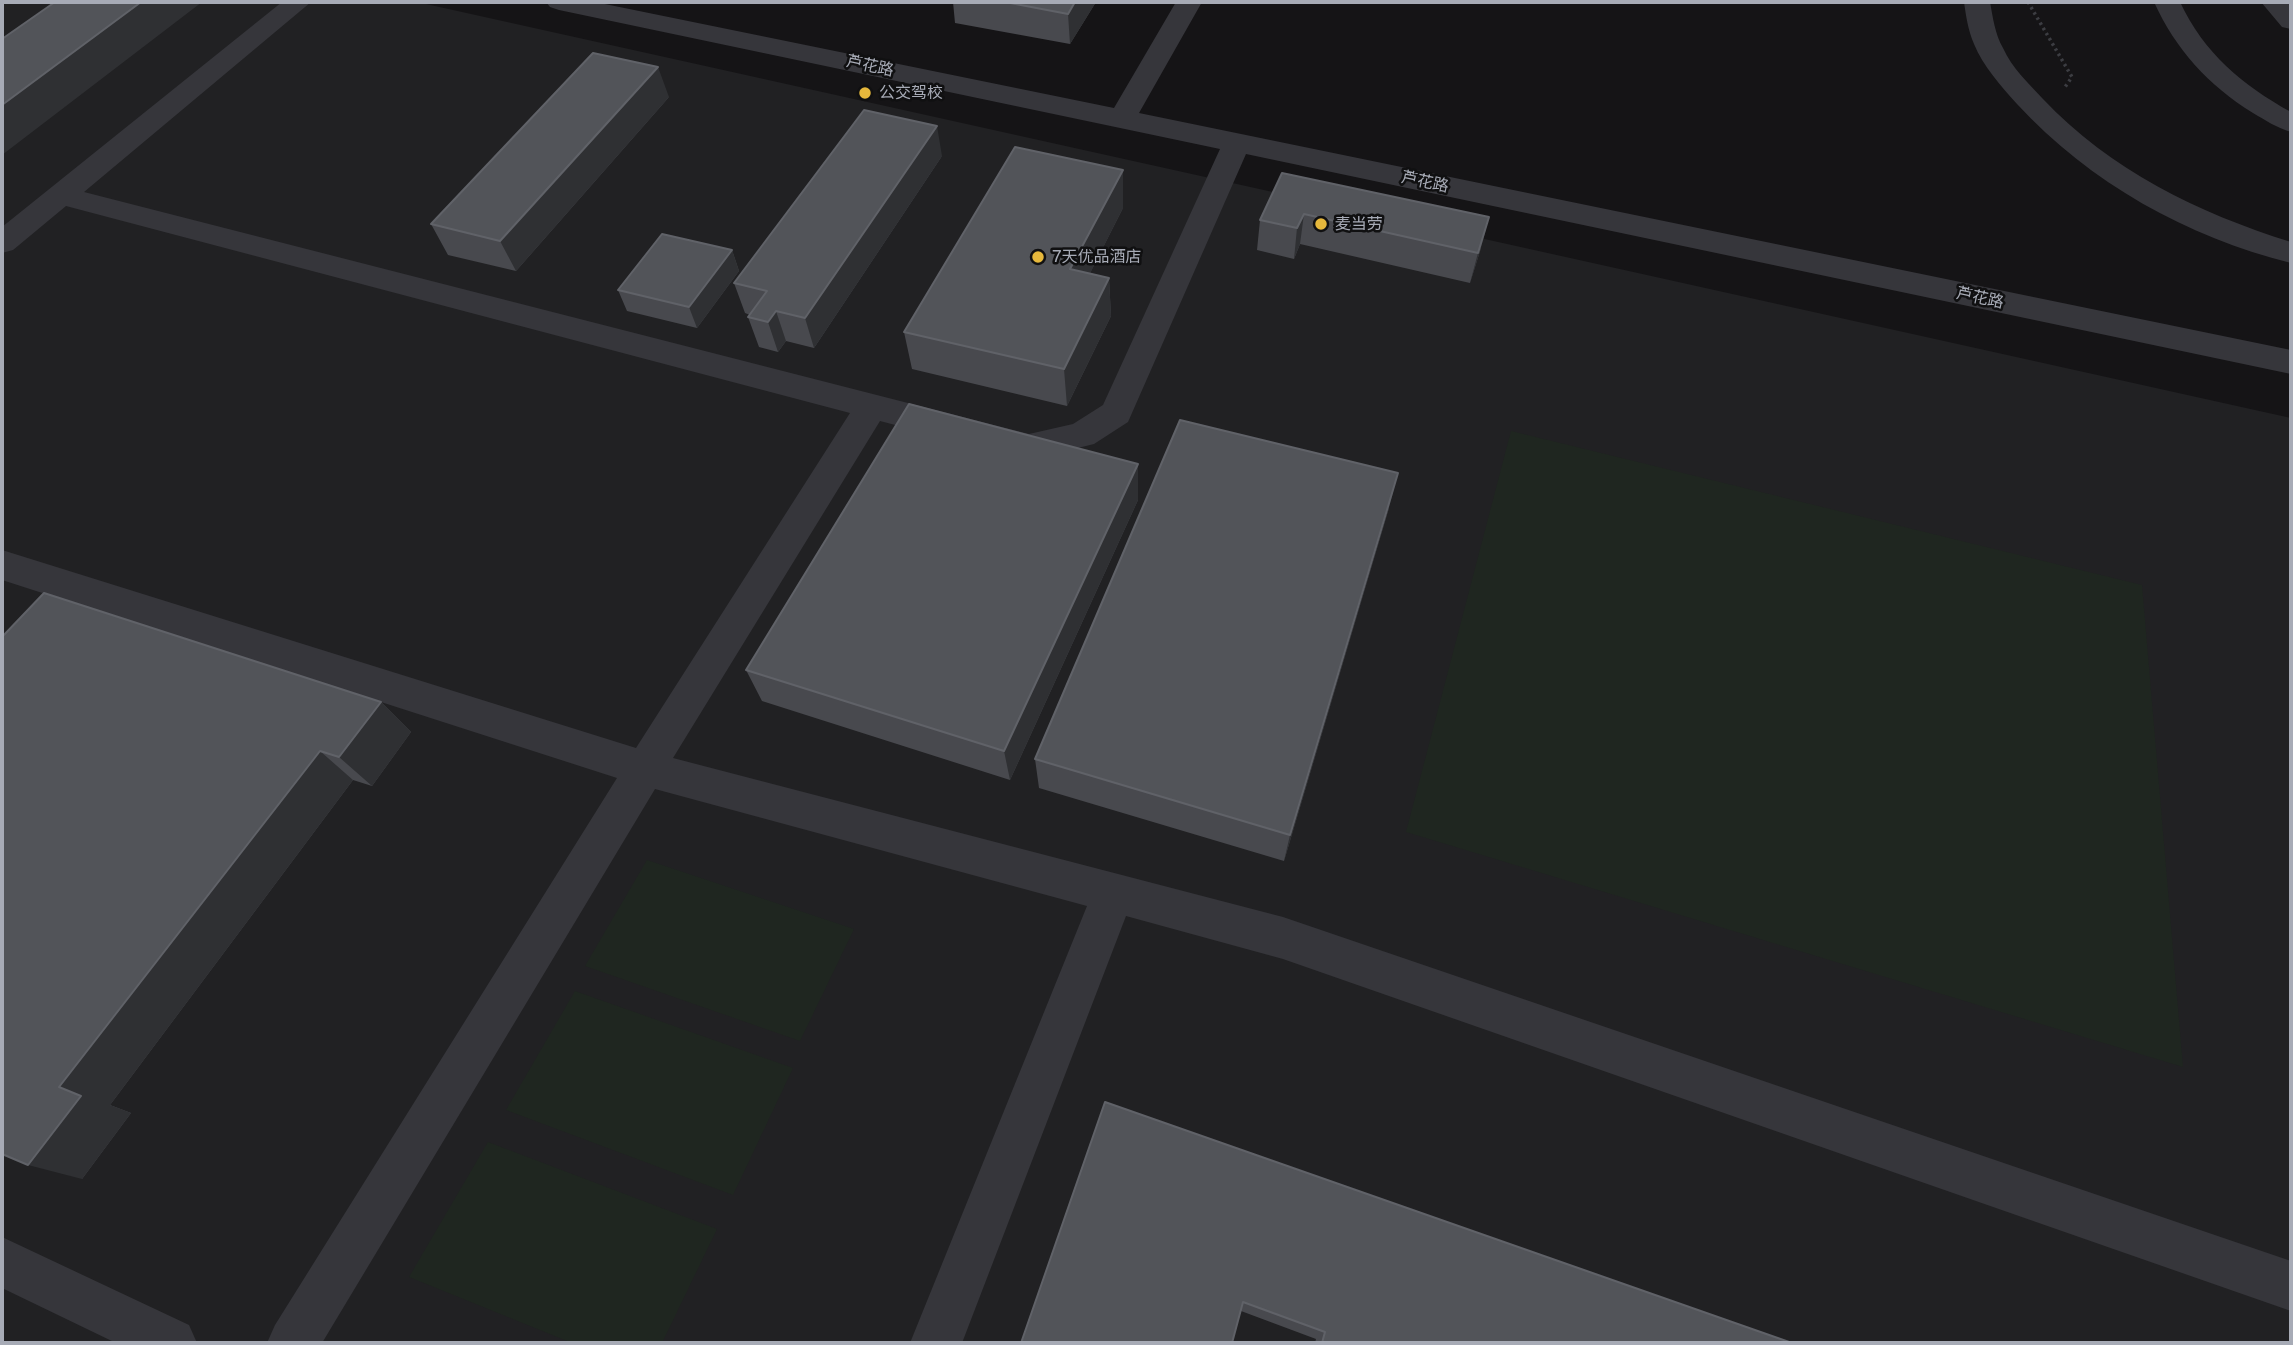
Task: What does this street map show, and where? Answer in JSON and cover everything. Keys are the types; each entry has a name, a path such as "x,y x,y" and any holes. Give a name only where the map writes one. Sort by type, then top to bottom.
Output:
{"street":[{"path":"2,243 298,2"},
{"name":"芦花路","path":"559,2 2291,362"},
{"path":"1122,118 1189,2"},
{"path":"1977,2 1985,40 2006,75 2044,120 2093,160 2143,192 2196,219 2248,240 2291,253"},
{"path":"2166,2 2176,25 2192,50 2224,80 2267,111 2291,124"},
{"path":"2274,2 2291,21"},
{"path":"60,195 1029,447 1082,435 1116,413 1237,142"},
{"path":"293,1343 645,769 872,406"},
{"path":"2,565 645,769 1283,938 2291,1286"},
{"path":"936,1343 1113,894"},
{"path":"2,1262 171,1343"}],"path":[{"path":"2028,2 2072,77 2044,120"}],"shaded area":[{"path":"2,2 417,2 2291,418 2291,1343 2,1342"},
{"path":"1511,431 2142,585 2183,1067 1406,832"},
{"path":"647,860 854,929 800,1041 585,966"},
{"path":"575,991 793,1068 733,1195 506,1110"},
{"path":"488,1142 717,1229 662,1343 572,1343 409,1277"}],"building":[{"path":"55,2 141,2 2,105 2,39"},
{"path":"1005,2 1075,2 1068,14"},
{"path":"593,53 658,67 500,241 431,224"},
{"path":"864,110 937,126 805,318 776,311 768,322 748,317 767,291 734,283"},
{"name":"7天优品酒店","path":"1015,147 1123,170 1070,269 1109,278 1064,369 904,332"},
{"path":"1282,173 1489,217 1478,253 1304,214 1297,228 1260,220"},
{"path":"662,234 732,250 689,307 618,290"},
{"path":"909,404 1138,464 1004,751 746,670"},
{"path":"1180,420 1398,473 1290,835 1035,759"},
{"path":"44,593 381,702 339,757 320,751 59,1087 81,1096 28,1165 2,1154 2,637"},
{"path":"1105,1102 1792,1343 1322,1343 1325,1332 1243,1302 1232,1343 1021,1343"}],"place":[{"name":"公交驾校","path":"865,93"},
{"name":"麦当劳","path":"1321,224"},
{"name":"7天优品酒店","path":"1038,257"}]}
